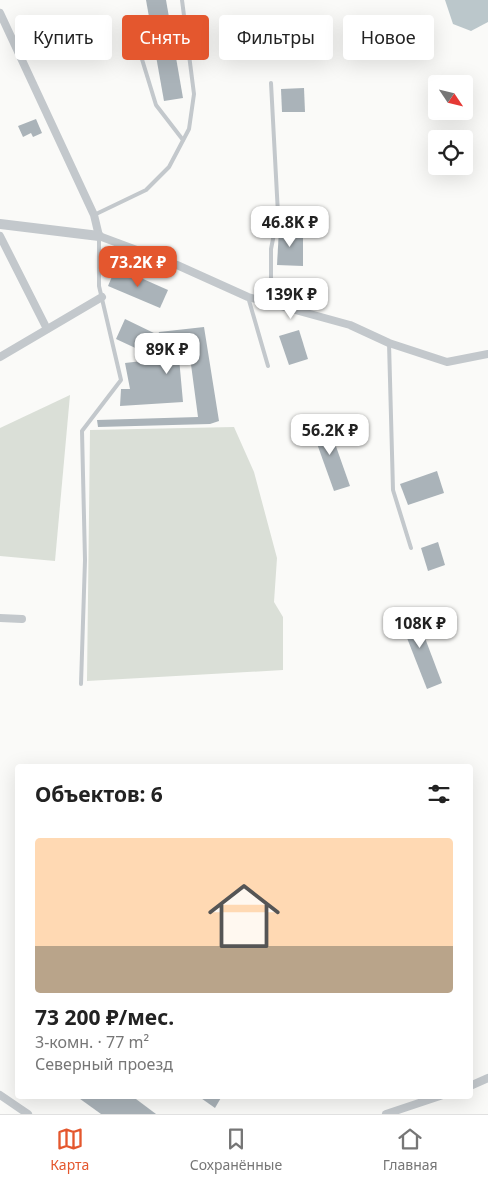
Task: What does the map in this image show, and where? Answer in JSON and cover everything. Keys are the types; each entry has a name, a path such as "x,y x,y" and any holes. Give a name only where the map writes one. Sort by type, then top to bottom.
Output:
{"street":[{"path":"0,13 94,215 99,236"},
{"path":"0,224 99,236 177,265 248,297 350,325 389,343 447,362 488,354"},
{"path":"0,236 47,329"},
{"path":"0,357 102,297"},
{"path":"0,618 22,619"},
{"path":"473,1085 488,1078"},
{"path":"0,1096 28,1114"},
{"path":"386,1114 431,1099"}],"lane":[{"path":"94,215 146,190 169,167 189,128 194,94 182,0"},
{"path":"141,60 156,105 183,140"},
{"path":"271,83 278,214 271,249 271,304"},
{"path":"81,684 85,560 82,431 121,380 100,286 99,236"},
{"path":"248,297 268,366"},
{"path":"389,343 393,490 411,548"}],"shaded area":[{"path":"445,0 488,0 488,22 471,31 453,24"},
{"path":"70,395 55,561 0,556 0,428"},
{"path":"234,427 254,472 277,558 274,602 283,617 283,670 87,681 90,430"}],"building":[{"path":"146,0 166,0 169,15 149,15"},
{"path":"157,60 176,60 183,98 164,101"},
{"path":"304,88 305,112 282,112 281,89"},
{"path":"36,119 42,133 33,137 31,133 23,137 18,126"},
{"path":"279,229 303,230 303,266 277,265"},
{"path":"116,267 168,290 160,308 108,286"},
{"path":"125,319 158,335 159,332 204,327 219,421 210,424 98,427 97,420 198,417 190,357 179,358 183,402 120,406 121,389 130,389 125,363 159,359 116,339"},
{"path":"299,330 308,359 289,365 279,336"},
{"path":"327,421 350,486 334,491 311,427"},
{"path":"437,471 444,493 408,505 400,484"},
{"path":"438,542 445,565 428,571 421,548"},
{"path":"414,609 442,683 427,689 398,615"},
{"path":"80,1099 136,1099 156,1114 101,1114"},
{"path":"202,1099 220,1099 215,1108"}]}
